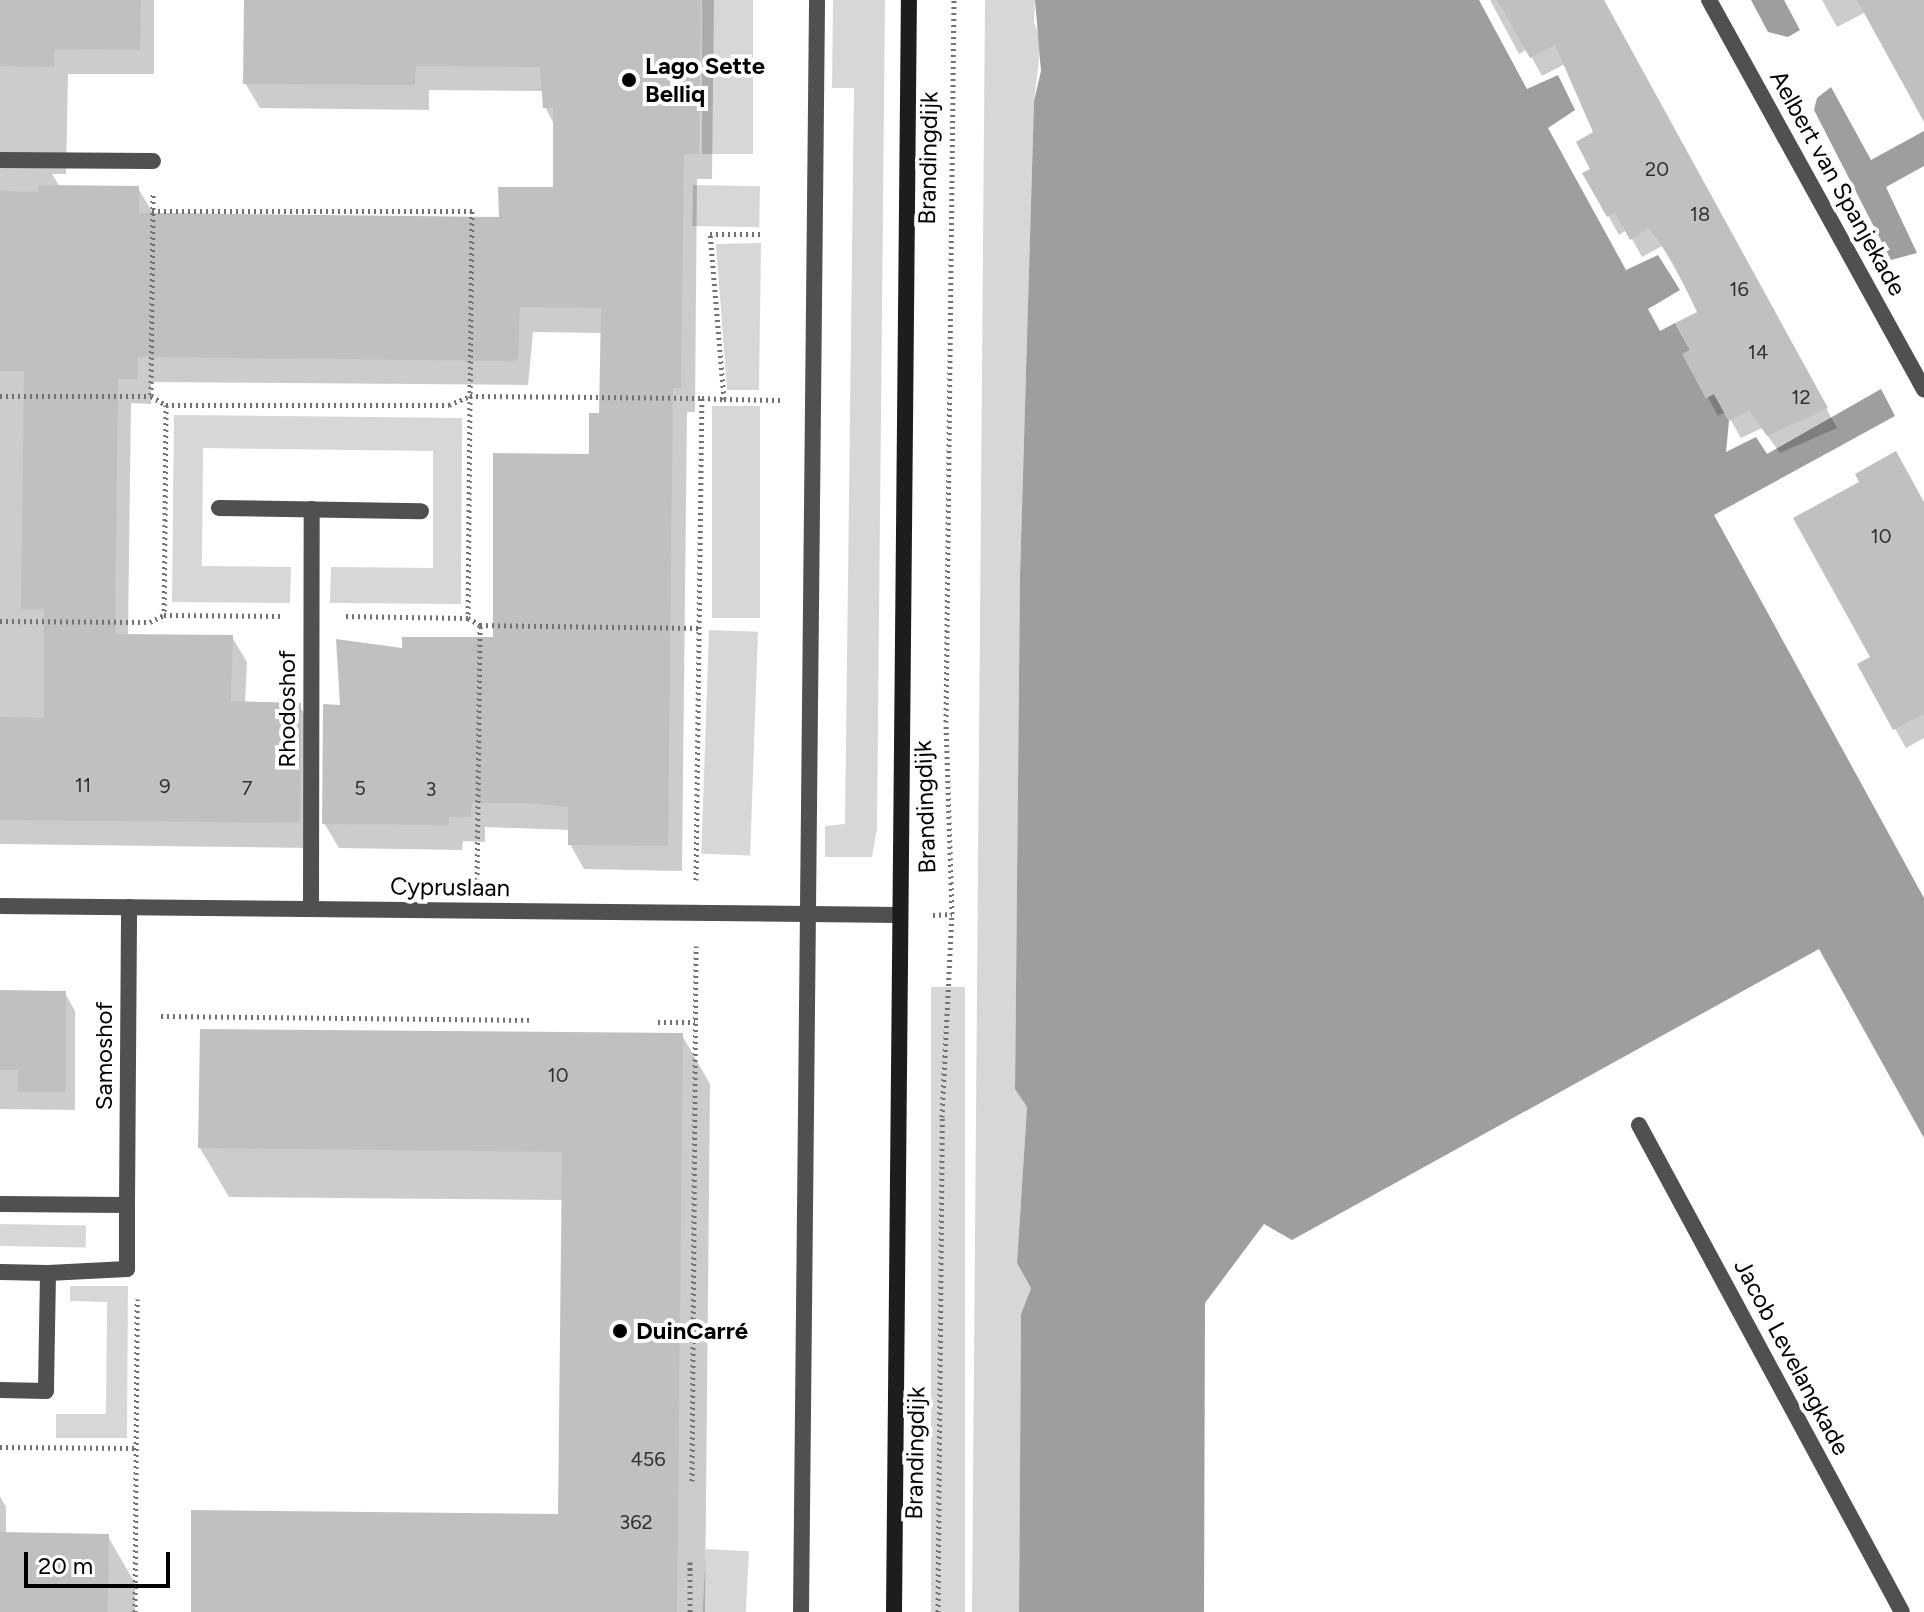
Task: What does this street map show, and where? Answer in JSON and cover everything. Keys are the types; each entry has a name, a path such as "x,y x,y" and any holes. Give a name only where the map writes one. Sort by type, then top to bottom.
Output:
{"street":[{"path":"801,1612 817,0"},
{"name":"Brandingdijk","path":"894,1612 909,0"},
{"name":"Aelbert van Spanjekade","path":"1709,0 1924,390"},
{"path":"0,160 153,161"},
{"path":"219,508 421,511"},
{"name":"Rhodoshof","path":"311,909 312,509"},
{"name":"Cypruslaan","path":"0,906 900,915"},
{"name":"Samoshof","path":"127,1269 129,907"},
{"name":"Jacob Levelangkade","path":"1639,1125 1902,1612"},
{"path":"0,1204 127,1205"},
{"path":"0,1272 127,1269"},
{"path":"0,1390 46,1391 48,1273"}],"path":[{"name":"Brandingdijk","path":"938,1612 942,1117 952,914 946,722 954,0"},
{"path":"0,396 151,396 153,161"},
{"path":"152,211 472,211 470,396 811,400"},
{"path":"724,399 710,234 764,234"},
{"path":"692,1481 702,398"},
{"path":"0,621 150,622 164,615"},
{"path":"468,618 480,625 700,628"},
{"path":"477,911 480,625"},
{"path":"128,1016 530,1020"},
{"path":"658,1022 695,1022"},
{"path":"127,1269 137,1283 135,1612"},
{"path":"0,1447 136,1448"},
{"path":"690,1562 690,1612"}],"shaded area":[{"path":"702,0 753,0 753,154 702,154"},
{"path":"833,0 885,0 877,828 872,857 825,857 825,826 845,824 854,88 832,88"},
{"path":"985,0 1035,0 1034,22 1041,43 1034,101 1020,575 1015,1088 1027,1107 1017,1263 1031,1288 1021,1314 1019,1612 972,1612"},
{"path":"1035,0 1479,0 1527,89 1558,75 1575,110 1548,128 1626,270 1658,255 1680,290 1648,309 1660,331 1675,323 1690,350 1683,355 1706,398 1714,394 1729,421 1726,452 1756,437 1767,454 1881,389 1895,416 1714,515 1924,898 1924,1138 1819,949 1292,1240 1264,1224 1205,1303 1204,1612 1019,1612 1021,1314 1031,1288 1017,1263 1027,1107 1015,1089 1020,575 1034,101 1041,71"},
{"path":"1751,0 1784,0 1800,30 1788,37 1768,32"},
{"path":"1831,87 1871,160 1924,131 1924,166 1886,187 1917,253 1891,260 1814,110 1817,98"},
{"path":"693,185 760,186 759,227 692,226"},
{"path":"761,243 759,390 727,390 716,244"},
{"path":"712,406 760,406 760,618 712,618"},
{"path":"174,415 462,418 461,604 330,603 331,567 433,568 433,451 203,448 202,566 291,567 290,603 172,602"},
{"path":"709,630 758,632 750,856 701,854"},
{"path":"931,987 965,987 965,1612 931,1612"},
{"path":"0,1224 86,1226 86,1247 0,1246"},
{"path":"70,1286 128,1286 127,1438 56,1438 56,1414 106,1414 107,1302 70,1301"},
{"path":"706,1549 749,1551 746,1612 703,1612"}],"building":[{"path":"0,0 141,0 140,50 54,49 54,67 0,66"},
{"path":"244,0 701,0 699,154 684,154 681,388 673,388 668,846 568,845 568,807 527,803 472,803 471,817 449,817 449,825 322,824 323,704 340,705 336,639 402,648 402,637 493,637 493,453 589,454 589,413 599,413 601,308 520,307 518,359 513,361 138,357 138,379 118,379 115,634 233,635 231,701 301,703 300,823 0,820 0,717 44,718 44,609 21,609 24,371 0,371 0,191 38,192 38,185 139,186 139,213 499,217 498,187 553,187 553,108 543,108 540,67 416,66 415,85 243,84"},
{"path":"1497,0 1604,0 1828,408 1767,436 1749,410 1729,421 1714,394 1706,398 1682,354 1690,350 1675,323 1697,312 1673,262 1649,228 1630,240 1615,212 1607,217 1582,173 1590,169 1576,142 1593,132 1555,45 1530,58"},
{"path":"1857,0 1924,0 1924,122"},
{"path":"1896,451 1924,502 1924,714 1893,730 1857,664 1870,657 1793,518 1859,482 1855,474"},
{"path":"0,990 66,991 66,1092 18,1092 18,1070 0,1070"},
{"name":"DuinCarré","path":"200,1029 683,1033 677,1612 191,1612 191,1510 558,1514 562,1152 198,1148"},
{"path":"0,1532 109,1534 108,1612 0,1612"}],"place":[{"name":"Lago Sette Belliq","path":"629,80"},
{"name":"DuinCarré","path":"620,1331"}]}
